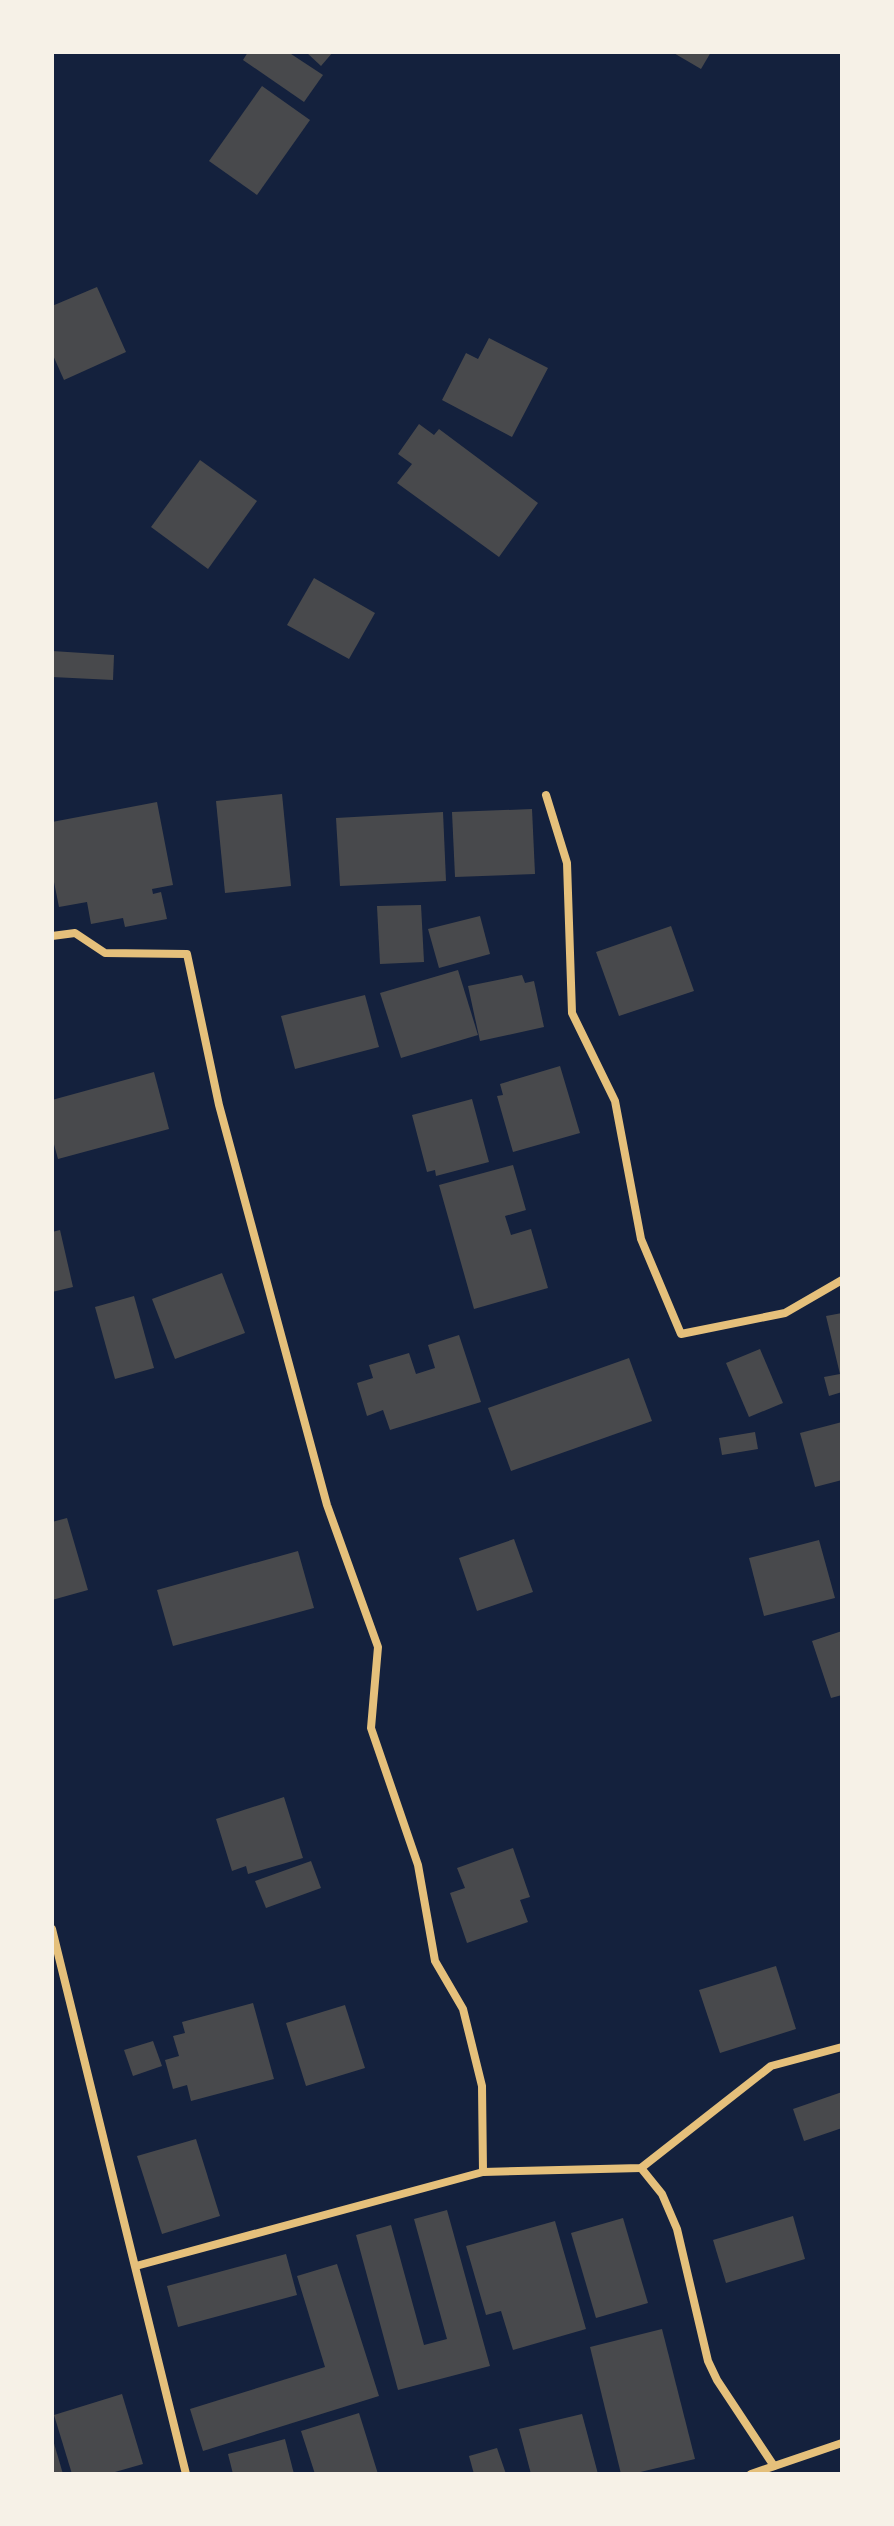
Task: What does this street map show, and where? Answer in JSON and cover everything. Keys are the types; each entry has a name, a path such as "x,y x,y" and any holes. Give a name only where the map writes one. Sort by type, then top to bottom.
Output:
{"street":[{"path":"546,795 567,863 572,1013 615,1101 641,1239 681,1334 785,1313 842,1280"},
{"path":"52,936 75,933 105,953 187,954 219,1105 315,1462 327,1505 378,1647 371,1728 418,1865 435,1961 463,2009 482,2086 483,2172"},
{"path":"52,1929 186,2474"},
{"path":"136,2266 483,2172 641,2168 771,2066 842,2047"},
{"path":"641,2168 662,2194 677,2229 708,2361 717,2380 774,2466"},
{"path":"751,2474 842,2443"}],"building":[{"path":"248,52 288,52 323,75 304,102 243,60"},
{"path":"306,52 333,52 321,66"},
{"path":"672,52 711,52 701,69"},
{"path":"262,86 310,120 257,195 209,161"},
{"path":"97,287 126,352 64,380 52,353 52,306"},
{"path":"489,338 548,368 512,437 442,400 466,353 478,359"},
{"path":"419,424 434,435 439,429 538,503 499,557 397,483 412,464 398,454"},
{"path":"200,460 257,501 208,569 151,527"},
{"path":"314,578 375,613 349,659 287,625"},
{"path":"52,651 114,655 113,680 52,677"},
{"path":"282,794 291,886 225,893 216,801"},
{"path":"157,802 173,885 152,889 153,894 161,892 167,919 125,927 123,918 91,924 87,902 59,907 52,872 52,822"},
{"path":"532,809 535,874 455,877 452,812"},
{"path":"443,812 446,881 340,886 336,818"},
{"path":"421,905 424,962 380,964 377,906"},
{"path":"480,916 490,954 439,968 428,929"},
{"path":"671,926 694,991 619,1016 596,952"},
{"path":"458,970 478,1035 401,1058 380,993"},
{"path":"522,975 525,983 534,981 544,1027 480,1041 468,986"},
{"path":"365,995 379,1047 295,1069 281,1016"},
{"path":"560,1066 580,1133 513,1152 497,1096 503,1095 500,1084"},
{"path":"154,1072 169,1129 58,1159 52,1137 52,1100"},
{"path":"472,1099 489,1162 436,1176 435,1170 427,1172 412,1115"},
{"path":"513,1165 526,1210 505,1216 511,1235 531,1229 548,1288 474,1309 439,1185"},
{"path":"60,1230 73,1287 52,1292 52,1232"},
{"path":"222,1273 245,1333 175,1359 152,1299"},
{"path":"134,1296 154,1368 115,1379 95,1307"},
{"path":"842,1313 842,1392 829,1396 824,1377 840,1374 826,1316"},
{"path":"459,1335 481,1402 390,1430 383,1410 367,1416 357,1383 373,1378 369,1365 409,1353 416,1374 435,1368 428,1345"},
{"path":"760,1349 783,1403 749,1417 726,1363"},
{"path":"629,1358 652,1421 511,1471 488,1408"},
{"path":"842,1422 842,1480 815,1487 800,1433"},
{"path":"755,1432 758,1449 722,1455 719,1438"},
{"path":"67,1518 88,1590 52,1600 52,1522"},
{"path":"514,1539 533,1592 477,1611 459,1558"},
{"path":"819,1540 835,1598 764,1616 749,1558"},
{"path":"298,1551 314,1608 173,1646 157,1590"},
{"path":"842,1631 842,1695 831,1698 812,1641"},
{"path":"284,1797 303,1858 248,1874 246,1866 232,1871 216,1819"},
{"path":"513,1848 530,1897 520,1900 528,1922 467,1943 450,1893 465,1888 457,1868"},
{"path":"311,1861 321,1888 266,1908 255,1881"},
{"path":"776,1966 796,2029 720,2053 699,1990"},
{"path":"253,2003 274,2079 191,2101 187,2085 173,2089 165,2060 179,2056 173,2036 185,2033 182,2022"},
{"path":"345,2005 365,2068 306,2086 286,2023"},
{"path":"153,2041 162,2066 133,2076 124,2050"},
{"path":"842,2092 842,2128 804,2141 793,2109"},
{"path":"196,2139 220,2216 162,2234 137,2156"},
{"path":"447,2210 490,2366 398,2390 356,2235 391,2225 424,2345 447,2339 414,2219"},
{"path":"793,2216 805,2259 726,2283 713,2240"},
{"path":"623,2218 648,2303 596,2318 571,2233"},
{"path":"555,2221 586,2329 513,2350 501,2311 486,2315 466,2246"},
{"path":"286,2254 297,2295 178,2327 167,2286"},
{"path":"337,2264 379,2396 203,2451 190,2409 325,2367 297,2276"},
{"path":"662,2329 695,2459 621,2474 590,2347"},
{"path":"122,2394 143,2464 108,2474 72,2474 54,2415"},
{"path":"359,2413 378,2474 315,2474 301,2431"},
{"path":"582,2414 598,2474 531,2474 519,2429"},
{"path":"285,2439 294,2474 233,2474 228,2454"},
{"path":"53,2440 63,2474 52,2474"},
{"path":"497,2448 506,2474 474,2474 469,2456"}]}
